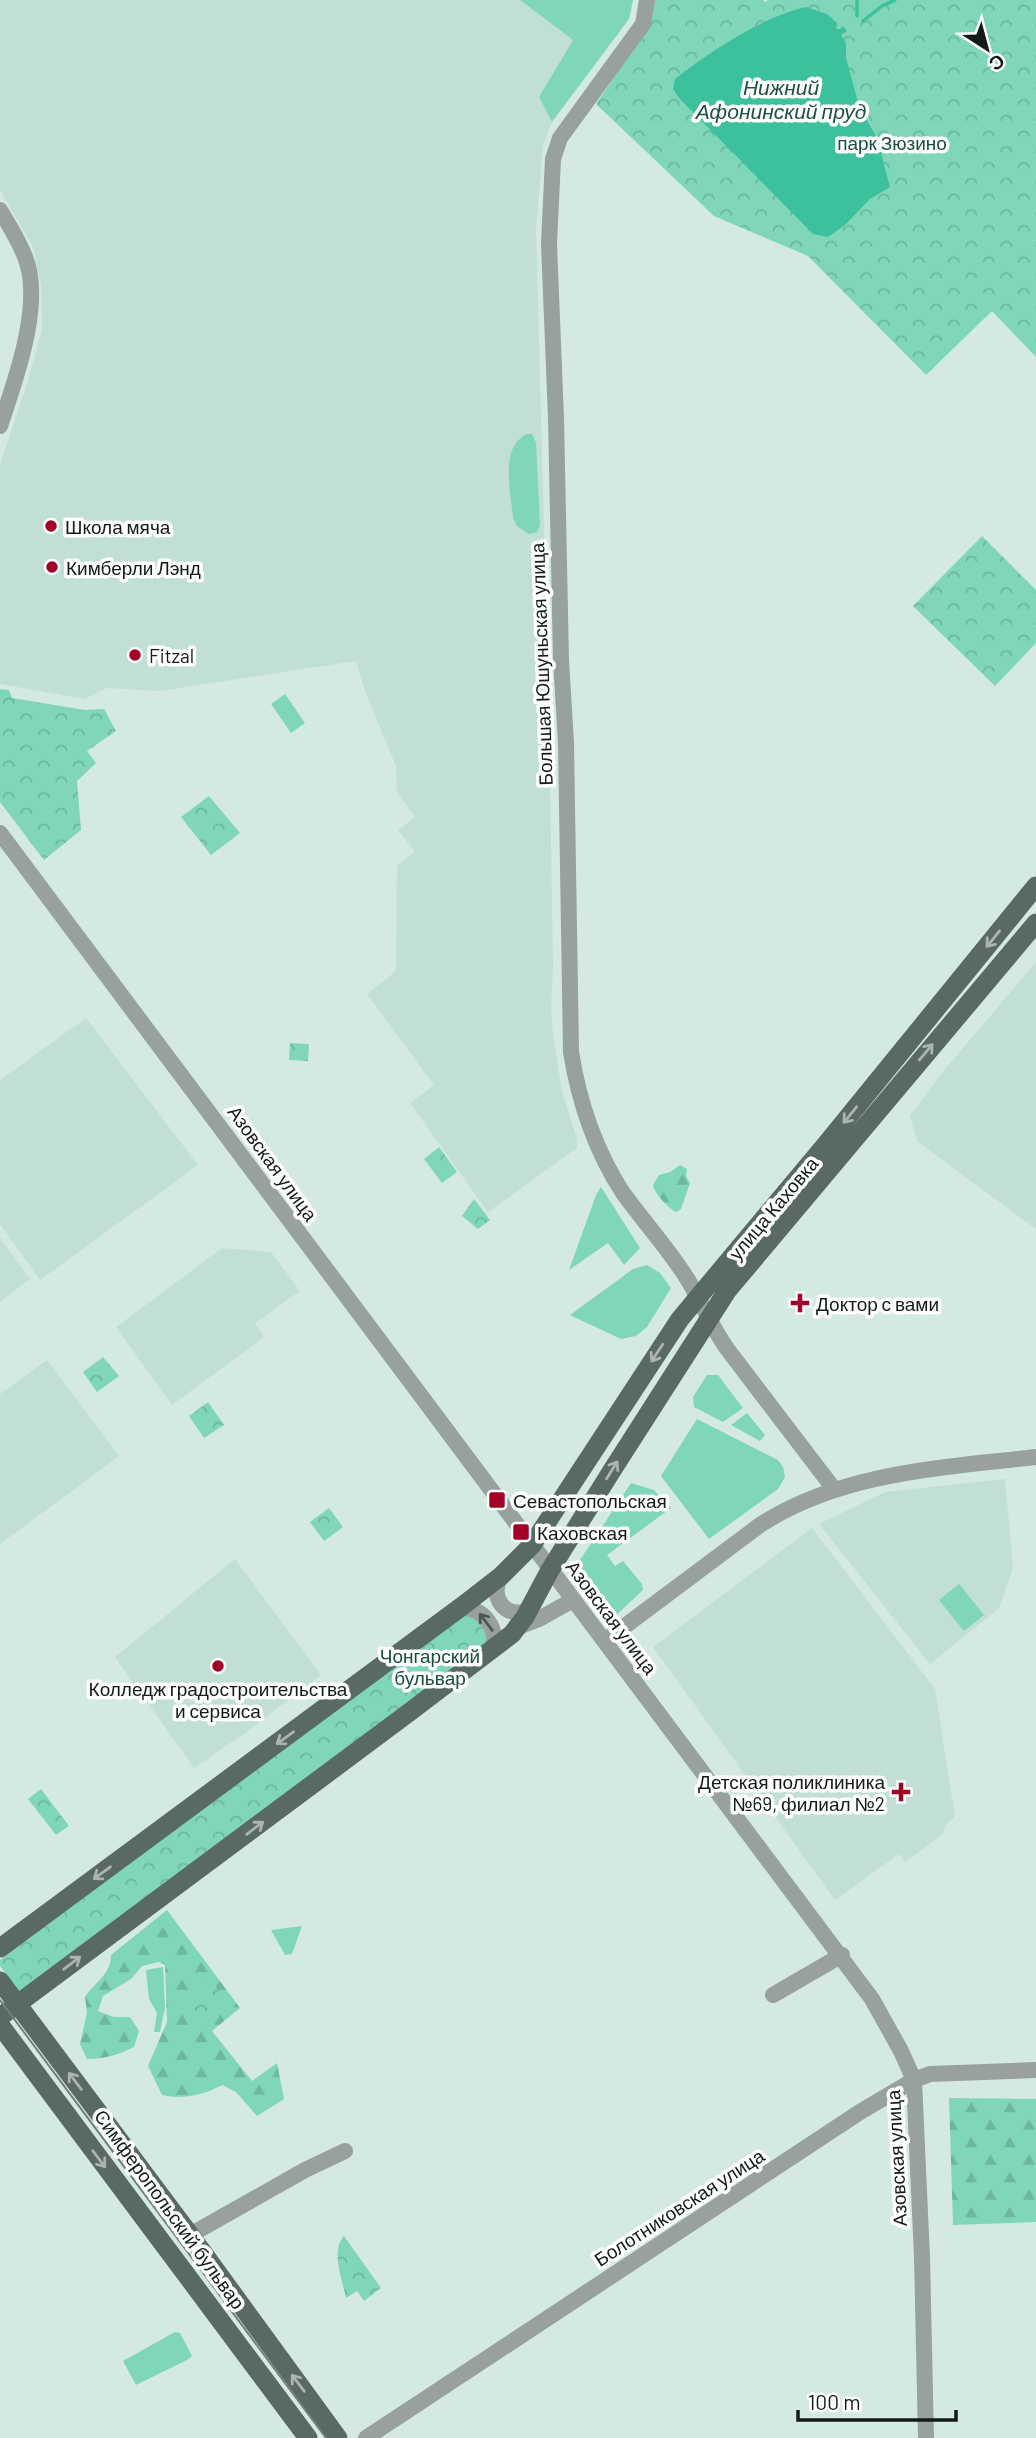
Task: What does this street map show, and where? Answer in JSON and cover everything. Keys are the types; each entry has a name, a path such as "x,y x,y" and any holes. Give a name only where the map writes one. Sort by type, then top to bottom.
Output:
{"main road":[{"name":"улица Каховка","path":"532,1545 658,1350 697,1298 1036,886"},
{"name":"улица Каховка","path":"550,1570 708,1318 735,1281 1036,923"},
{"path":"0,1948 461,1607 500,1576 532,1545"},
{"path":"0,2017 493,1649 517,1627 529,1611 550,1570"},
{"name":"Симферопольский бульвар","path":"0,1981 338,2438"},
{"name":"Симферопольский бульвар","path":"0,2025 308,2438"}],"street":[{"name":"Большая Юшуньская улица","path":"647,0 643,24 560,138 552,168 549,244 567,796 570,1035 577,1086 589,1125 623,1191 687,1278 727,1350 834,1489"},
{"path":"0,210 26,259 31,286 21,367 0,426"},
{"name":"Азовская улица","path":"0,833 550,1570 842,1955 872,1999 914,2080 926,2438"},
{"path":"605,1641 760,1525 787,1509 834,1489 891,1475 1036,1457"},
{"path":"500,1576 495,1594 500,1605 511,1612 529,1611"},
{"path":"517,1627 539,1619 573,1600"},
{"path":"461,1607 476,1610 488,1620 494,1634 493,1649"},
{"path":"773,1995 842,1955"},
{"name":"Болотниковская улица","path":"366,2438 860,2112 914,2080 943,2073 1036,2070"},
{"path":"190,2235 305,2170 345,2151"}],"shaded area":[{"path":"0,0 520,0 573,40 539,97 552,122 543,146 536,228 549,717 553,965 551,1009 562,1091 577,1139 577,1148 488,1212 410,1103 434,1085 367,994 396,971 397,866 415,852 398,830 415,817 397,792 396,766 365,691 356,661 160,691 107,688 84,699 0,684 0,465 42,329 41,286 33,247 0,190"},
{"path":"1036,962 1036,1229 917,1141 910,1116 941,1074"},
{"path":"86,1018 198,1165 40,1280 0,1224 0,1080"},
{"path":"0,1238 30,1279 0,1302"},
{"path":"222,1248 271,1252 300,1291 255,1323 264,1337 172,1405 116,1327"},
{"path":"47,1360 119,1456 0,1544 0,1394"},
{"path":"1005,1479 1013,1568 999,1608 930,1664 819,1524 885,1492"},
{"path":"812,1528 935,1689 955,1817 945,1826 942,1835 905,1862 899,1854 835,1900 653,1647"},
{"name":"Колледж градостроительства и сервиса","path":"235,1559 321,1675 194,1768 115,1657"}],"green space":[{"path":"520,0 633,0 629,19 552,122 539,97 573,40"},
{"name":"парк Зюзино","path":"655,0 1036,0 1036,357 992,311 926,375 808,256 714,216 596,104 649,26"},
{"path":"532,434 536,443 540,525 537,532 529,534 517,526 513,518 509,483 513,449 518,440"},
{"path":"982,536 1036,590 1036,643 995,686 913,606"},
{"path":"0,689 9,690 12,698 85,710 104,709 116,731 87,751 96,763 77,781 81,830 44,860 0,802"},
{"path":"285,694 305,723 291,733 271,704"},
{"path":"209,796 240,833 211,855 181,817"},
{"path":"290,1043 309,1044 308,1061 289,1060"},
{"path":"439,1147 457,1172 442,1183 424,1159"},
{"path":"680,1165 687,1169 686,1176 690,1183 681,1209 676,1212 662,1200 653,1185 659,1175"},
{"path":"601,1187 640,1248 624,1265 608,1243 569,1270 596,1195"},
{"path":"474,1199 490,1220 478,1229 462,1216"},
{"path":"647,1265 660,1273 671,1288 647,1327 636,1336 621,1339 570,1315 633,1269"},
{"path":"103,1357 119,1376 97,1392 83,1372"},
{"path":"707,1375 718,1375 743,1408 723,1422 694,1407 693,1397"},
{"path":"208,1402 224,1425 204,1438 189,1416"},
{"path":"747,1413 765,1435 760,1441 731,1425"},
{"path":"697,1419 778,1460 785,1477 778,1489 709,1539 661,1476"},
{"path":"631,1483 654,1490 671,1508 607,1555 615,1566 623,1561 642,1584 643,1590 613,1618 579,1578 576,1566"},
{"path":"329,1508 343,1527 324,1541 310,1522"},
{"path":"959,1584 984,1615 964,1631 939,1600"},
{"name":"Чонгарский бульвар","path":"464,1615 480,1618 490,1632 489,1648 22,1995 0,1966 0,1960"},
{"path":"41,1789 69,1826 56,1835 28,1799"},
{"path":"167,1910 240,2008 212,2031 252,2081 277,2063 284,2099 257,2116 236,2092 222,2085 193,2096 162,2095 148,2066 167,2022 165,1965 159,1962 142,1966 131,1979 103,1996 98,2011 114,2017 130,2017 139,2031 134,2047 111,2056 87,2059 80,2044 87,2013 85,1997 105,1973 111,1955"},
{"path":"302,1926 292,1954 285,1955 271,1930"},
{"path":"163,1967 165,2008 160,2032 154,2032 157,2013 149,1999 146,1970"},
{"path":"209,1978 225,1999 218,2011 192,2020 191,1992"},
{"path":"949,2098 1036,2099 1036,2222 953,2225"},
{"path":"344,2236 381,2288 364,2301 357,2291 346,2298 338,2258 340,2242"},
{"path":"175,2332 180,2333 192,2356 136,2385 123,2361"}],"water":[{"name":"Нижний Афонинский пруд","path":"806,7 827,14 837,23 836,29 843,26 847,31 841,35 846,43 846,58 859,106 877,138 890,187 870,199 845,225 828,237 813,234 673,89 675,79 720,47 754,27"}],"waterway":[{"path":"857,0 857,16"},
{"path":"863,21 882,6 895,0"}],"tram line":[{"path":"0,2000 326,2438"}],"place":[{"name":"Школа мяча","path":"51,526"},
{"name":"Кимберли Лэнд","path":"52,567"},
{"name":"Fitzal","path":"135,655"},
{"name":"Доктор с вами","path":"800,1303"},
{"name":"Севастопольская","path":"497,1500"},
{"name":"Каховская","path":"521,1532"},
{"name":"Колледж градостроительства и сервиса","path":"218,1666"},
{"name":"Детская поликлиника №69, филиал №2","path":"901,1792"}]}
